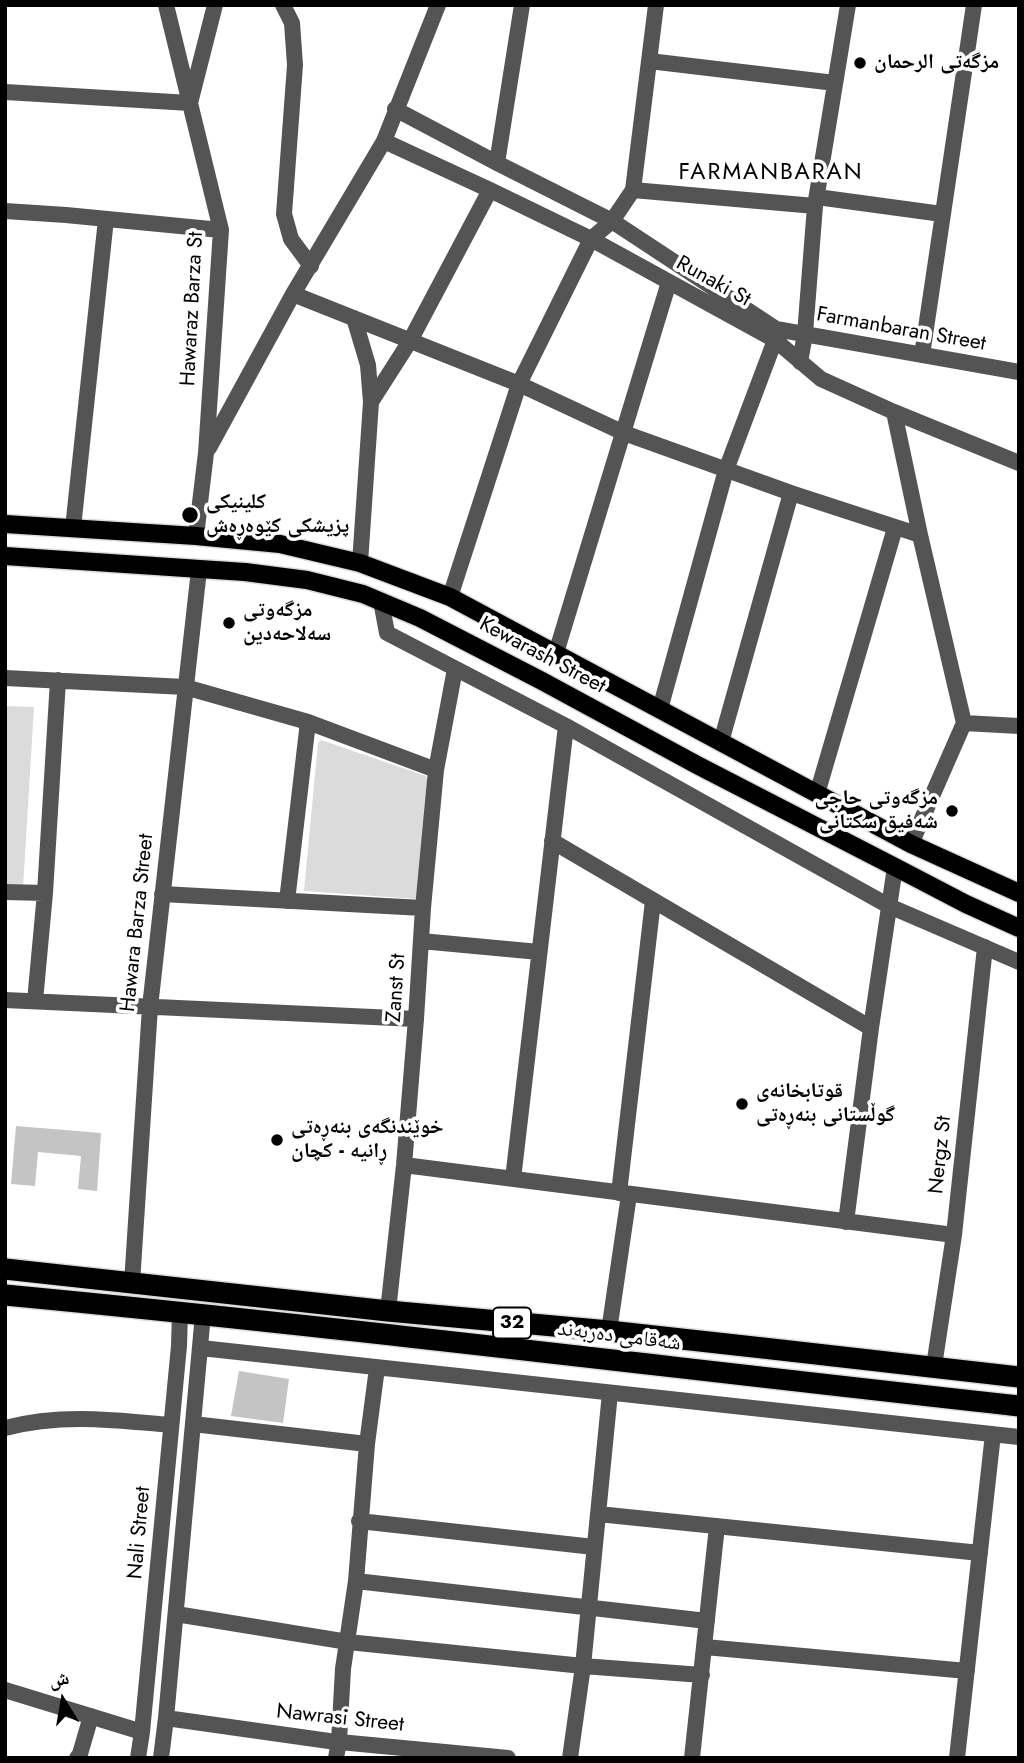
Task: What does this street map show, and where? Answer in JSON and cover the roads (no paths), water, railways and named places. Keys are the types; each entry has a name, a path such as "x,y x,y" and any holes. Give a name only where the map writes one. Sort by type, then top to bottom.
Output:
{"highway":[{"name":"شەقامی دەربەند","path":"5,1269 388,1311 609,1331 1019,1377"},
{"name":"شەقامی دەربەند","path":"5,1295 203,1314 1019,1406"}],"main road":[{"name":"Kewarash Street","path":"5,524 280,544 360,563 450,597 911,844 1019,893"},
{"name":"Kewarash Street","path":"5,556 245,572 336,586 381,601 420,618 542,681 699,766 966,904 1019,928"},
{"path":"966,904 981,876"}],"street":[{"name":"Hawaraz Barza St","path":"166,5 220,230 206,453 197,536"},
{"path":"5,92 190,103 215,5"},
{"path":"283,5 292,23 295,65 284,214 291,239 311,265"},
{"path":"206,453 293,294 384,141 438,5"},
{"path":"497,163 522,5"},
{"path":"450,597 519,384 591,239 612,221 633,190 656,5"},
{"path":"800,362 805,334 816,201 848,5"},
{"path":"922,355 974,5"},
{"path":"649,61 835,83"},
{"name":"Runaki St","path":"396,109 612,221 775,335 800,362 821,379 1019,463"},
{"name":"Runaki St","path":"384,141 591,239 775,335"},
{"path":"371,402 410,341 491,190"},
{"path":"633,190 816,201 942,214"},
{"path":"5,211 220,230"},
{"path":"73,528 106,219"},
{"path":"556,653 670,282"},
{"path":"293,294 519,384 624,433 791,493 919,535"},
{"path":"354,318 368,365 371,402 360,563"},
{"name":"Farmanbaran Street","path":"775,335 805,334 1019,372"},
{"path":"660,709 726,470 775,335"},
{"path":"894,412 919,535 964,723 911,844"},
{"path":"721,742 791,493"},
{"path":"817,794 895,528"},
{"name":"Hawara Barza Street","path":"132,1283 150,1007 199,570"},
{"path":"381,601 387,633 566,726 889,906 1019,962"},
{"name":"Zanst St","path":"388,1311 404,1165 436,770 455,669"},
{"path":"5,678 185,687 308,722 436,770"},
{"path":"35,1001 45,893 58,680"},
{"path":"287,901 308,722"},
{"path":"964,723 1019,726"},
{"path":"513,1179 566,726"},
{"path":"552,841 871,1028"},
{"path":"846,1222 895,867"},
{"path":"5,892 45,893"},
{"path":"162,894 423,908"},
{"path":"609,1331 653,901"},
{"path":"421,941 538,952"},
{"name":"Nergz St","path":"934,1366 954,1236 985,947"},
{"path":"5,1000 416,1019"},
{"path":"404,1165 954,1236"},
{"name":"Nali Street","path":"138,1758 172,1425 180,1312"},
{"name":"Nali Street","path":"161,1758 203,1314"},
{"path":"201,1348 1019,1437"},
{"path":"376,1758 341,1747 343,1669 356,1581 359,1521 377,1367"},
{"path":"570,1758 583,1666 610,1393"},
{"path":"5,1428 69,1418 172,1425"},
{"path":"193,1424 367,1444"},
{"path":"957,1758 993,1434"},
{"path":"597,1514 980,1553"},
{"path":"359,1521 594,1547"},
{"path":"692,1758 717,1526"},
{"path":"356,1581 708,1621"},
{"path":"176,1614 348,1642 702,1675"},
{"path":"705,1647 967,1671"},
{"path":"5,1690 142,1732"},
{"path":"77,1758 91,1716"},
{"name":"Nawrasi Street","path":"166,1718 341,1747 508,1758"}],"place":[{"name":"مزگەتی الرحمان","path":"860,63"},
{"name":"كلینیكی پزیشكی كێوەڕەش","path":"190,515"},
{"name":"مزگەوتی سەلاحەدین","path":"229,623"},
{"name":"مزگەوتی حاجی شەفیق سکتانی","path":"952,811"},
{"name":"قوتابخانه‌ی گوڵستانی بنه‌ڕه‌تی","path":"742,1104"},
{"name":"خوێندنگەی بنەڕەتی ڕانیە - کچان","path":"277,1140"}],"district":[{"name":"FARMANBARAN","path":"771,173"}]}
